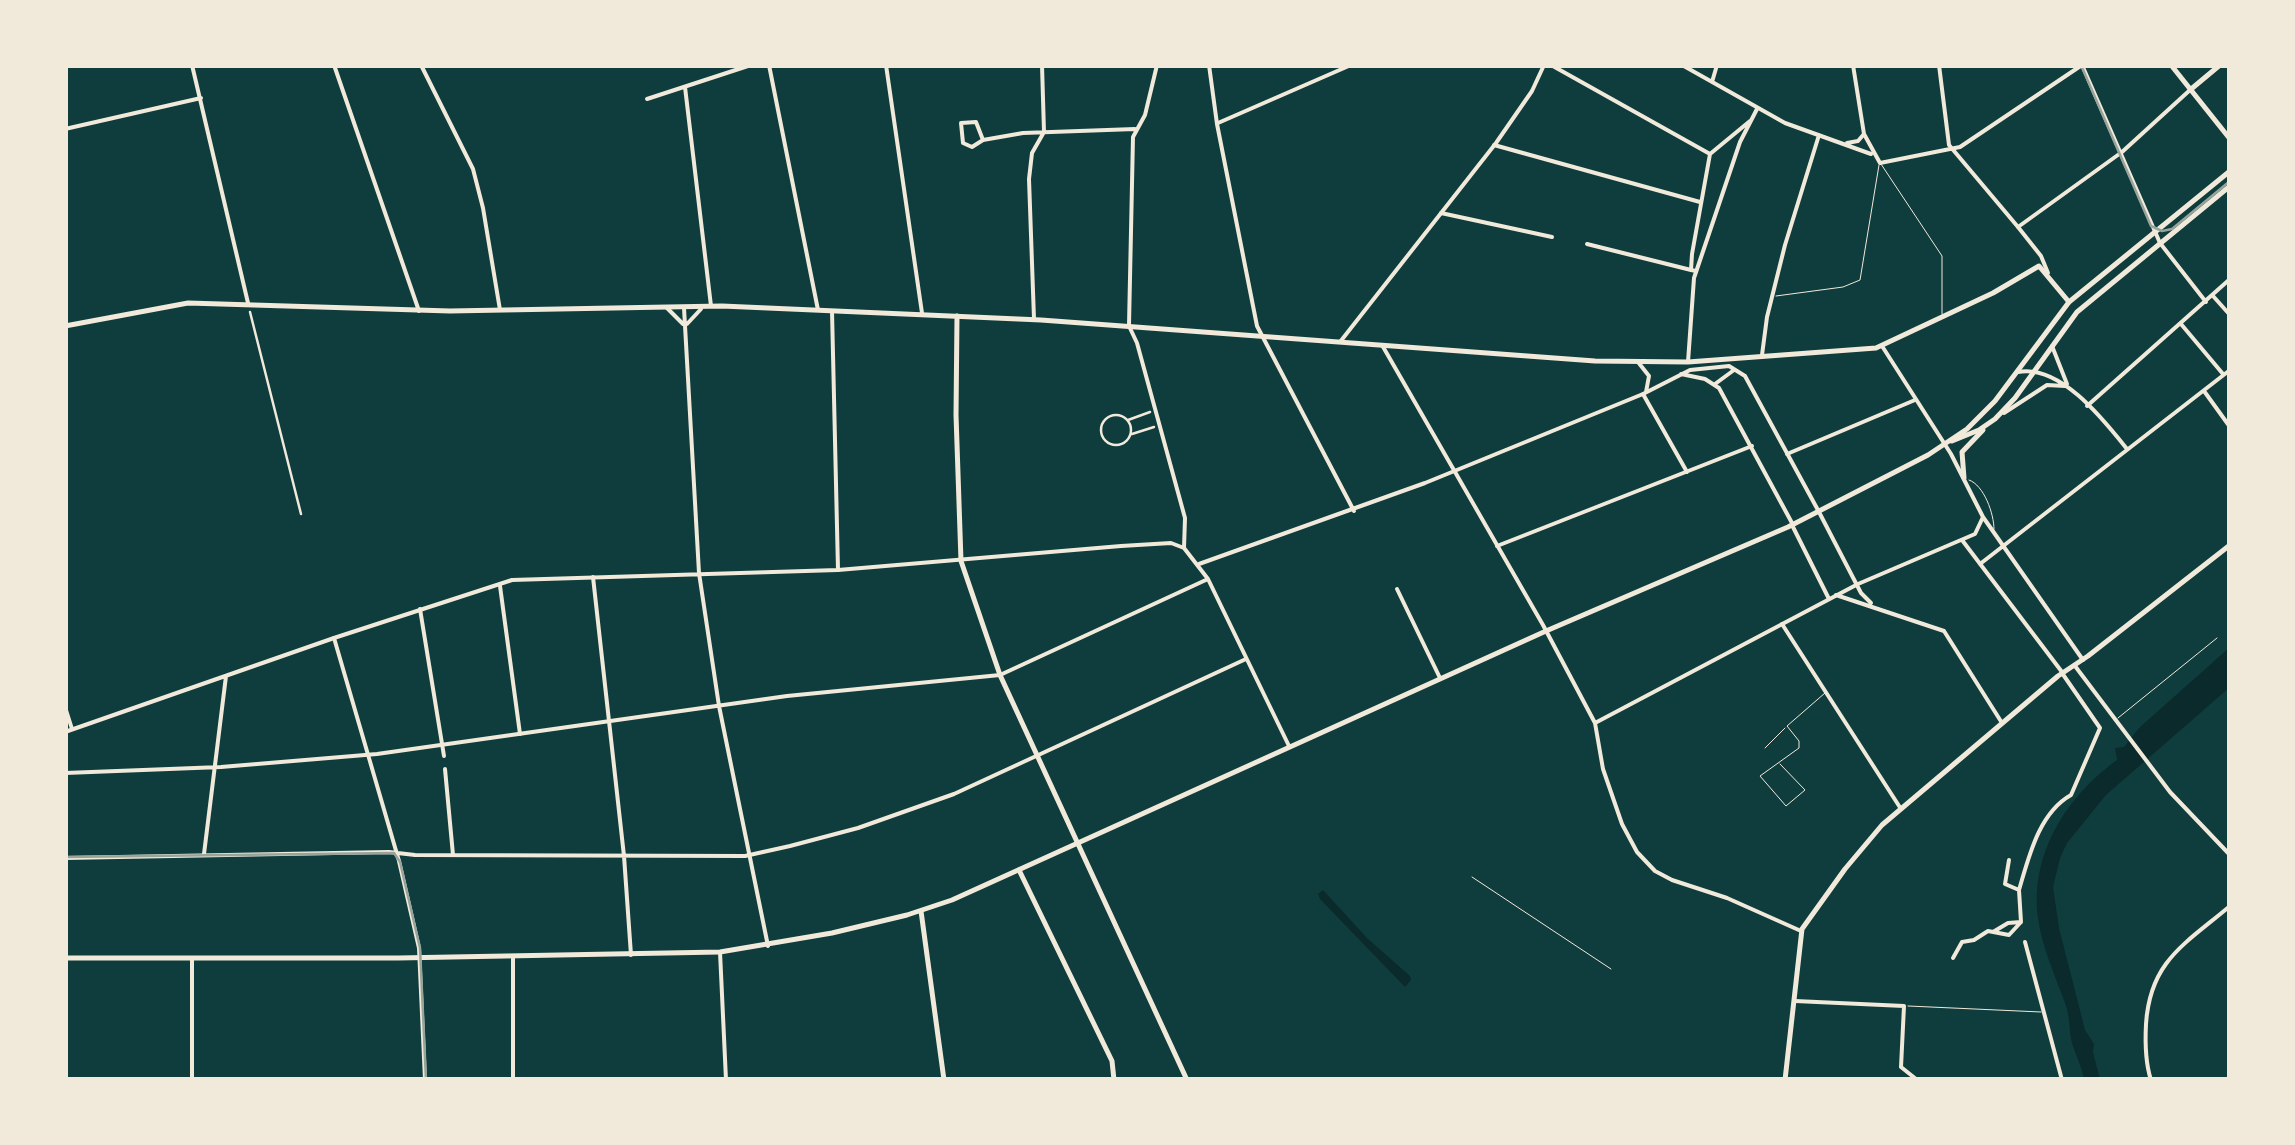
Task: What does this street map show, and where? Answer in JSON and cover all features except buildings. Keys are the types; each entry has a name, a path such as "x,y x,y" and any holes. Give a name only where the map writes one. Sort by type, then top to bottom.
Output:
{"main road":[{"path":"2171,65 2229,135"},
{"path":"2190,90 2220,65"},
{"path":"1944,444 1980,418 2069,302 2230,171"},
{"path":"1964,479 1962,452 2035,371 2078,312 2230,186"},
{"path":"65,326 163,305 248,303 419,310 707,306 1034,319 1638,362 1688,362 1882,346 2032,270 2039,261 2078,312"},
{"path":"957,316 956,415 962,561 1000,675 1187,1080"},
{"path":"65,958 720,952 768,946 921,911 1819,512 1944,444 1988,425"},
{"path":"1784,1080 1801,932 1864,846 1901,809 2062,672 2083,660 2230,544"},
{"path":"1018,870 1112,1061 1114,1080"},
{"path":"921,911 944,1080"}],"street":[{"path":"192,65 248,303"},
{"path":"334,65 419,310"},
{"path":"422,65 472,169 483,208 500,310"},
{"path":"647,99 751,65"},
{"path":"770,65 818,310"},
{"path":"886,65 922,315"},
{"path":"1034,319 1029,179 1032,153 1044,132 1042,65"},
{"path":"1158,65 1147,110 1132,143 1128,325 1135,336 1184,518 1184,548"},
{"path":"1209,65 1217,124 1262,335 1354,511"},
{"path":"1217,124 1351,65"},
{"path":"1340,342 1494,144 1548,65 1710,154"},
{"path":"1682,65 1757,109 1874,155"},
{"path":"1712,82 1718,65"},
{"path":"1853,65 1864,134 1880,163 1952,150 2082,65 2154,233 2206,302"},
{"path":"1939,65 1952,150 2034,247 2039,261"},
{"path":"684,87 707,306 685,328"},
{"path":"2018,228 2120,154 2190,90"},
{"path":"65,129 200,98"},
{"path":"1694,271 1740,142 1757,109"},
{"path":"1681,374 1688,362 1700,202 1710,154 1752,119"},
{"path":"983,140 976,122 961,123 965,145 972,147 983,140 1044,132 1126,131 1139,126"},
{"path":"1126,131 1132,143"},
{"path":"1844,143 1858,141 1864,134"},
{"path":"1762,355 1772,296 1818,135"},
{"path":"1494,144 1700,202"},
{"path":"1441,213 1552,237"},
{"path":"1587,244 1694,271"},
{"path":"2086,406 2230,279"},
{"path":"2213,296 2230,315"},
{"path":"667,308 685,328"},
{"path":"684,308 699,573 719,706 768,946"},
{"path":"250,312 301,514"},
{"path":"832,312 838,570"},
{"path":"2181,324 2224,375"},
{"path":"1382,345 1595,723 1601,764 1632,846 1648,864 1672,880 1727,898 1801,932"},
{"path":"2052,345 2070,388"},
{"path":"1882,346 1944,444 1983,517 2083,660"},
{"path":"1746,356 1747,379"},
{"path":"1638,362 1649,376 1644,394 1686,472"},
{"path":"1666,362 1681,374 1717,386 1829,598"},
{"path":"1199,564 1354,511 1644,394 1681,374 1725,366 1739,370 1747,379 1867,600 1876,607"},
{"path":"1717,386 1728,373 1739,370"},
{"path":"1980,564 2230,370"},
{"path":"2016,373 2035,371 2058,378 2127,449"},
{"path":"1988,425 2047,384 2070,388"},
{"path":"2204,391 2230,427"},
{"path":"1787,454 1914,400"},
{"path":"1127,420 1150,412"},
{"path":"1130,434 1122,416 1112,416 1104,422 1106,440 1114,444 1154,427"},
{"path":"1497,546 1752,446"},
{"path":"1595,723 1829,598 1962,540 1978,531 1983,517"},
{"path":"1962,540 2100,728 2071,794 2061,799 2044,822 2018,890 2021,922 2008,936 1993,932"},
{"path":"65,732 500,582 838,570 1174,543 1184,548 1208,579 1289,746"},
{"path":"593,577 624,856 630,955"},
{"path":"65,773 368,755 719,706 1000,675 1208,579"},
{"path":"500,582 520,734"},
{"path":"1397,589 1440,678"},
{"path":"1836,595 1944,630 2002,724"},
{"path":"420,610 444,756"},
{"path":"1782,624 1901,809"},
{"path":"334,638 396,853 420,957 425,1080"},
{"path":"65,858 396,853 750,855 858,828 942,798 1246,659"},
{"path":"2074,666 2146,763 2230,854"},
{"path":"204,854 226,676"},
{"path":"65,706 72,730"},
{"path":"445,770 453,855"},
{"path":"2009,860 2005,884 2018,890"},
{"path":"2151,1080 2146,1037 2151,987 2162,966 2230,906"},
{"path":"1953,958 1962,942 2008,923 2021,922"},
{"path":"2025,942 2062,1080"},
{"path":"720,952 726,1080"},
{"path":"192,956 192,1080"},
{"path":"513,956 513,1080"},
{"path":"1795,1001 1904,1006 1901,1066 1910,1077 2052,1080"}],"lane":[{"path":"1772,296 1858,282 1880,163"},
{"path":"1880,163 1942,256 1943,317"},
{"path":"1964,479 1974,480 1978,485 1994,521 1994,533"},
{"path":"2115,720 2217,638"},
{"path":"1765,748 1827,691"},
{"path":"1780,764 1806,790 1786,806 1760,776 1780,764 1799,745 1787,726"},
{"path":"1472,877 1610,969"},
{"path":"1904,1006 2044,1012"}],"water":[{"path":"2230,647 2230,687 2106,795 2067,843 2060,858 2053,887 2059,928 2085,1030 2094,1044 2100,1080 2084,1080 2038,918 2037,894 2046,850 2067,809 2117,760 2115,748 2124,747 2139,728"},
{"path":"1323,890 1367,938 1410,976 1405,987 1320,899 1318,894"}],"tram line":[{"path":"2081,65 2151,226 2162,231 2172,229 2230,181"},
{"path":"65,857 394,853 400,862 420,948 426,1080"}]}
